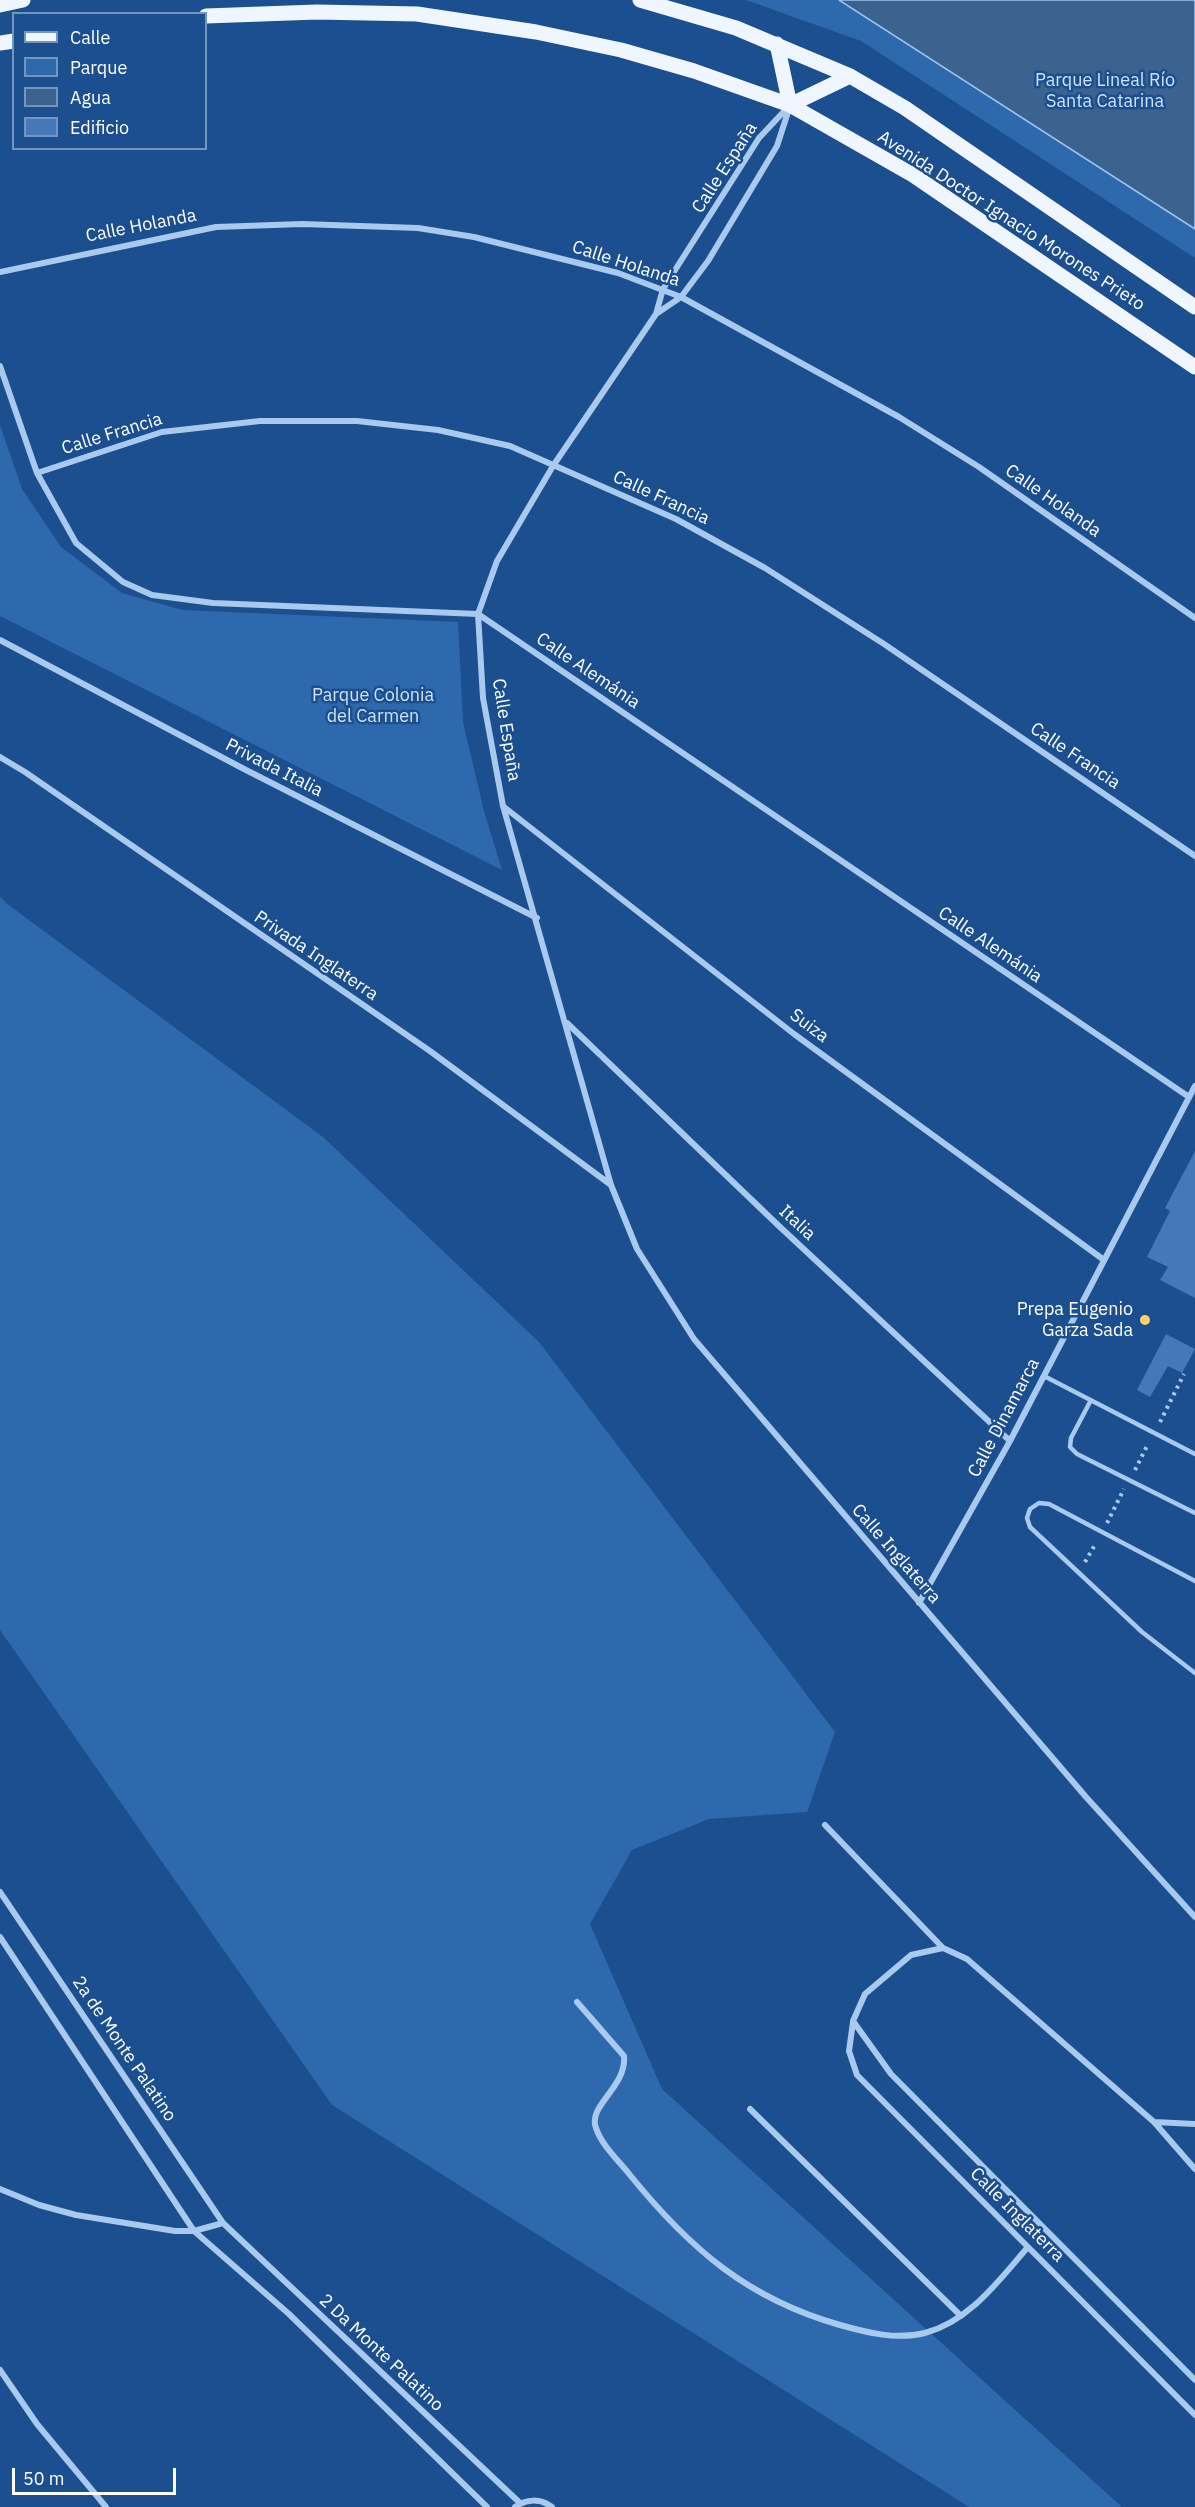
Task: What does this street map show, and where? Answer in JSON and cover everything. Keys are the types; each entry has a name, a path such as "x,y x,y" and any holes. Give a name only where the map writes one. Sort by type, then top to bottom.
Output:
{"main road":[{"path":"0,4 23,0"},
{"name":"Avenida Doctor Ignacio Morones Prieto","path":"640,0 736,28 850,76 905,108 1195,307"},
{"name":"Avenida Doctor Ignacio Morones Prieto","path":"207,16 328,12 417,14 464,20 621,50 694,71 790,105 913,175 1195,367"},
{"path":"777,44 790,105 850,76"}],"street":[{"name":"Calle España","path":"611,1185 567,1023 503,806 483,698 478,614 497,561 553,466 656,314 663,289 759,138 790,105"},
{"name":"Calle España","path":"656,314 681,297 728,230 777,146 790,105"},
{"name":"Calle Holanda","path":"0,272 216,227 326,225 418,228 474,237 618,273 681,297 899,417 949,448 1195,618"},
{"path":"0,366 37,473 76,543 123,582 152,595 213,603 478,614"},
{"name":"Calle Francia","path":"37,473 162,432 260,421 357,421 438,430 510,446 676,519 765,568 884,644 1195,856"},
{"name":"Calle Alemánia","path":"478,614 1189,1097"},
{"name":"Privada Italia","path":"0,640 244,769 537,918"},
{"name":"Privada Inglaterra","path":"0,758 25,772 430,1051 611,1185"},
{"name":"Suiza","path":"503,806 794,1034 1104,1260"},
{"name":"Italia","path":"567,1023 780,1227 1010,1441"},
{"name":"Calle Dinamarca","path":"919,1603 1010,1441 1195,1086"},
{"name":"Calle Inglaterra","path":"611,1185 637,1249 694,1339 1086,1797 1195,1917"},
{"path":"825,1826 943,1948 967,1959 1154,2122 1195,2169"},
{"name":"2a de Monte Palatino","path":"0,1892 223,2223"},
{"path":"0,1937 194,2231"},
{"name":"Calle Inglaterra","path":"943,1948 911,1955 865,1994 853,2021 849,2052 857,2075 1195,2415"},
{"path":"577,2002 624,2056 626,2068 596,2112 594,2126 602,2140 650,2200 686,2237 729,2274 763,2296 810,2316 863,2332 896,2337 926,2333 961,2316 984,2297 1028,2247"},
{"name":"Calle Inglaterra","path":"853,2021 891,2074 1195,2380"},
{"path":"750,2109 961,2316"},
{"path":"1154,2122 1195,2124"},
{"path":"0,2189 39,2205 76,2215 175,2231 194,2231 223,2223"},
{"name":"2 Da Monte Palatino","path":"223,2223 517,2505"},
{"name":"2 Da Monte Palatino","path":"194,2231 289,2314 487,2507"},
{"path":"0,2370 37,2424 106,2507"},
{"path":"517,2505 538,2501 552,2507"}],"lane":[{"path":"1044,1376 1195,1454"},
{"path":"1091,1400 1071,1438 1070,1447 1077,1454 1195,1513"},
{"path":"1195,1581 1048,1504 1039,1503 1030,1509 1027,1518 1030,1527 1142,1632 1195,1673"}],"green space":[{"name":"Parque Lineal Río Santa Catarina","path":"746,0 1195,0 1195,258 861,41"},
{"name":"Parque Colonia del Carmen","path":"0,425 22,489 61,547 122,593 183,610 458,622 463,722 484,811 502,870 0,616"},
{"path":"0,896 6,903 323,1137 539,1342 835,1732 807,1812 709,1819 632,1850 590,1924 662,2089 1122,2507 969,2507 332,2105 0,1630"}],"water":[{"name":"Parque Lineal Río Santa Catarina","path":"839,0 1195,0 1195,229"}],"building":[{"path":"1195,1151 1195,1298 1160,1280 1168,1267 1147,1257 1170,1211 1165,1208"},
{"path":"1166,1334 1195,1349 1182,1373 1168,1366 1150,1397 1137,1390"}],"place":[{"name":"Prepa Eugenio Garza Sada","path":"1145,1320"}]}
